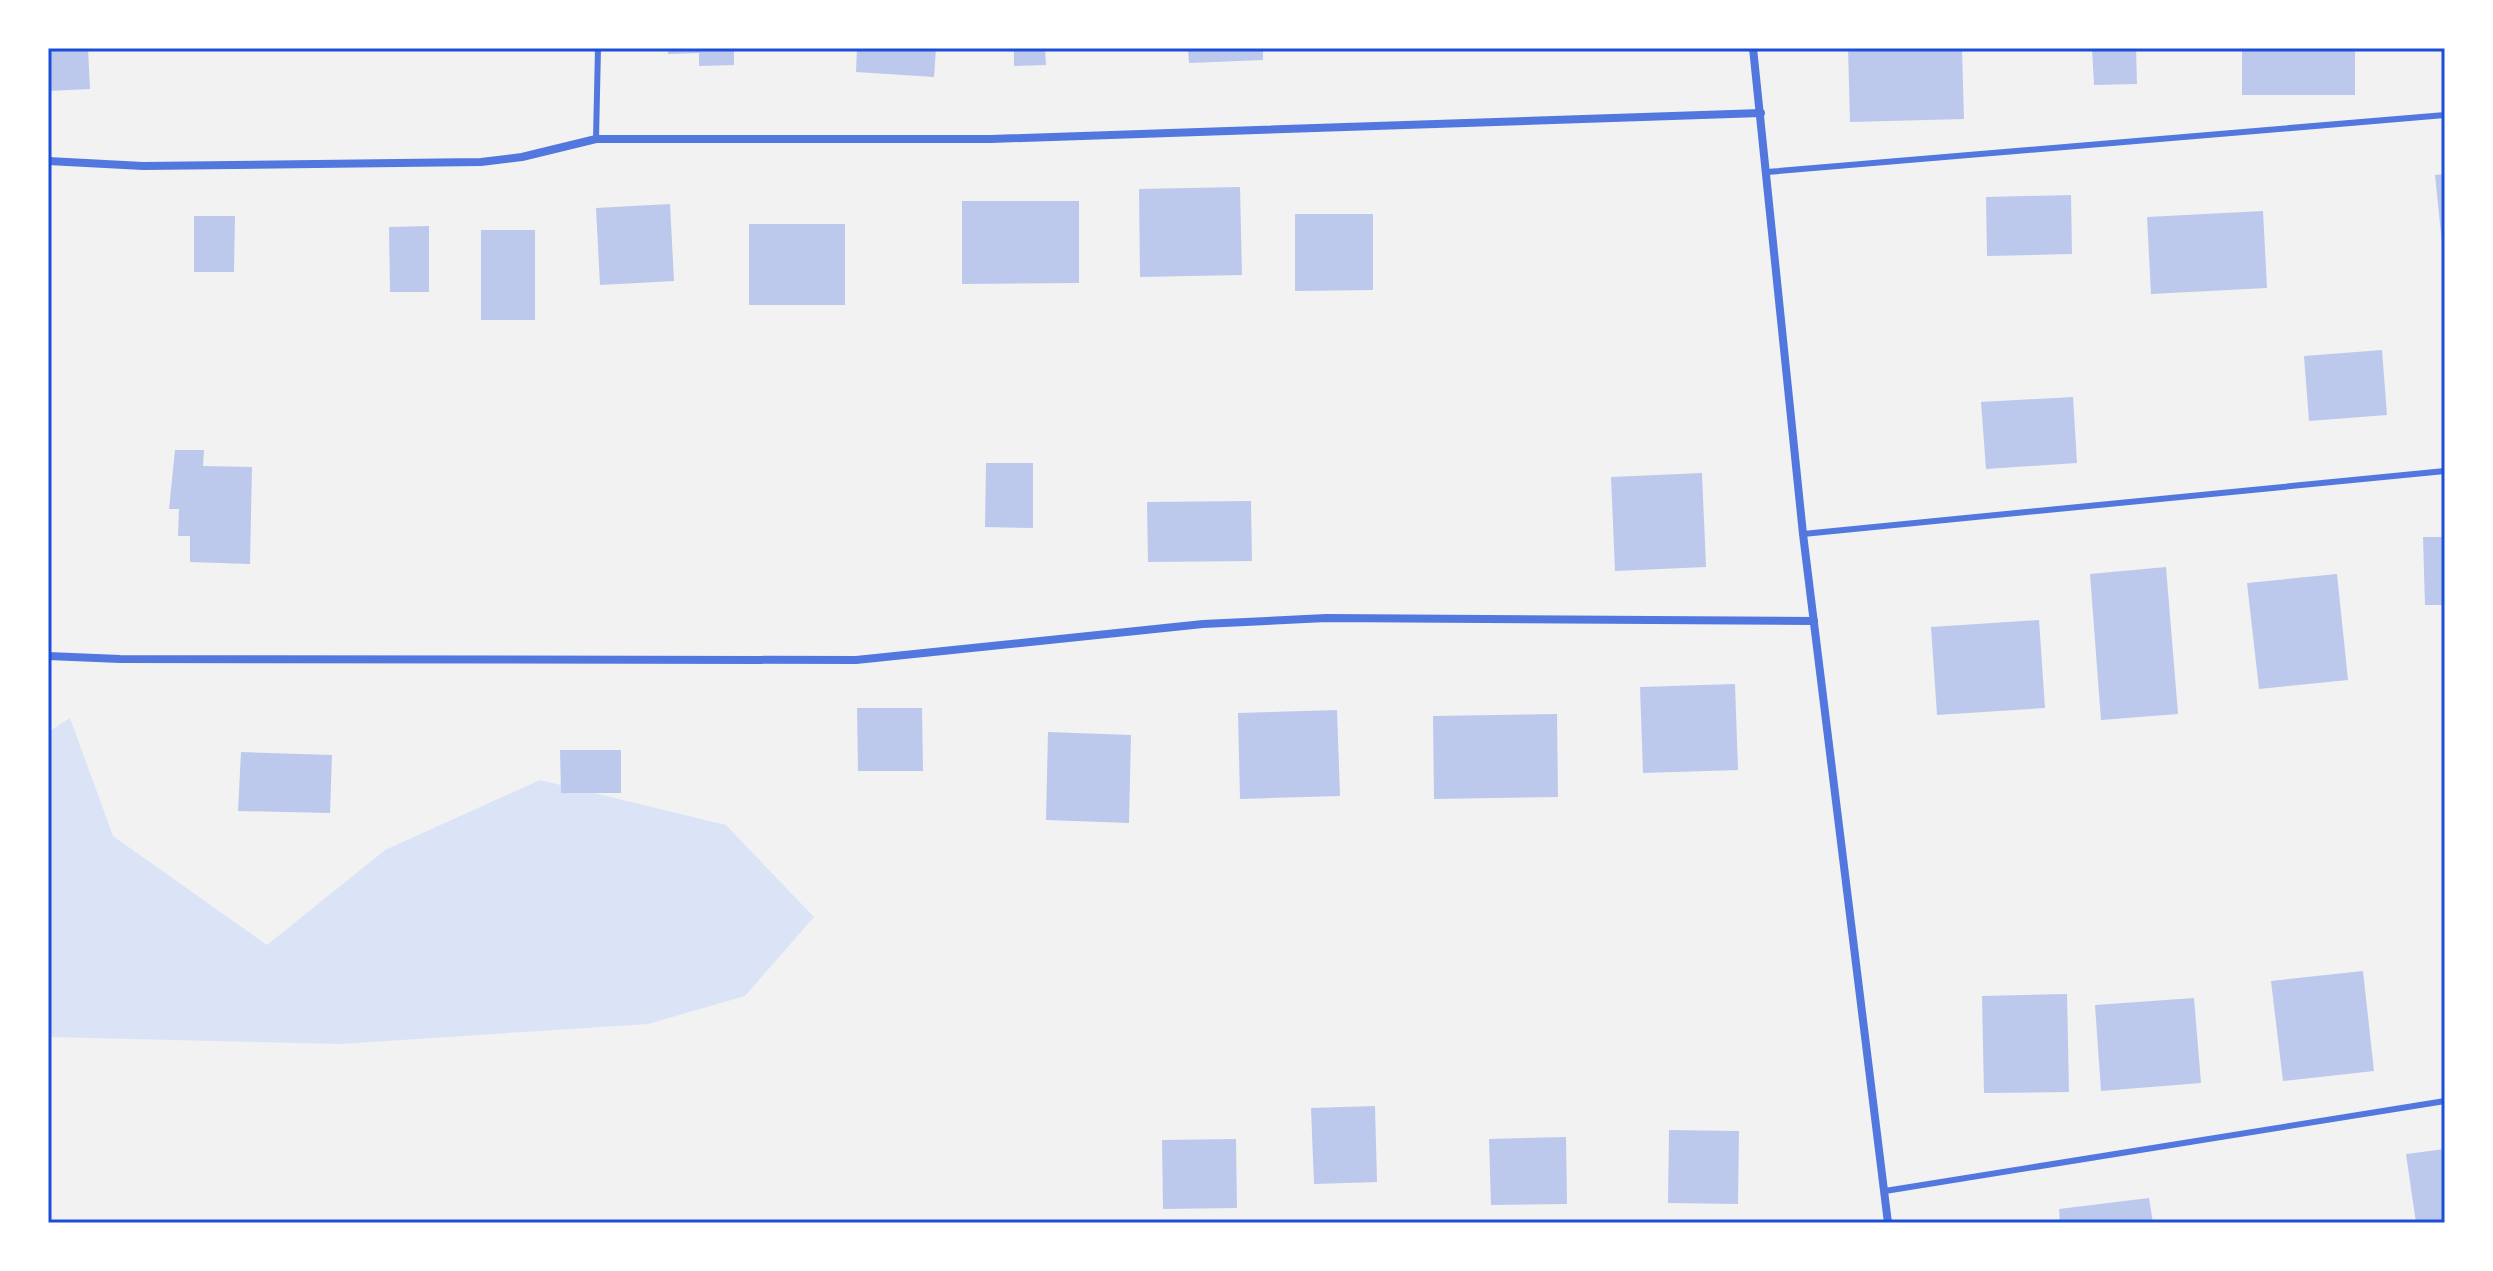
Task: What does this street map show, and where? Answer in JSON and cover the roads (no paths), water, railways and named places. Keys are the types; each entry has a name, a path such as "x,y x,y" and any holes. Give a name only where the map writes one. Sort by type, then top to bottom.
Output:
{"street":[{"path":"1753,48 1803,534 1888,1223"},
{"path":"48,161 143,166 481,162 522,157 596,139 991,139 1761,113"},
{"path":"48,656 120,659 856,660 1203,624 1326,618 1814,621"}],"lane":[{"path":"596,139 598,48"},
{"path":"1767,172 2445,115"},
{"path":"1803,534 2445,471"},
{"path":"1885,1191 2445,1101"}]}
